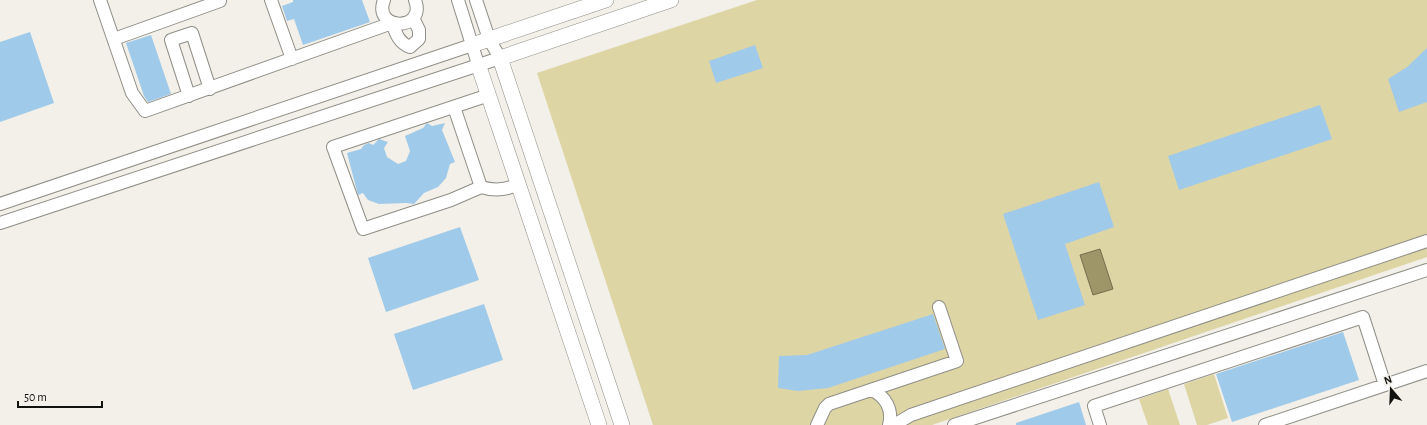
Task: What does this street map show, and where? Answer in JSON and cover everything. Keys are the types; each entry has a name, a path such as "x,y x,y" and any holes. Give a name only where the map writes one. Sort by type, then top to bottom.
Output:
{"main road":[{"path":"472,45 606,0"},
{"path":"622,425 500,58 671,0"},
{"path":"478,64 599,425"}],"street":[{"path":"100,0 132,93 145,112 392,23 404,24 413,18 417,8 415,0"},
{"path":"114,39 220,0"},
{"path":"271,0 292,59"},
{"path":"384,0 382,9 384,15 392,23 397,37 404,45 410,47"},
{"path":"458,0 478,64"},
{"path":"0,223 500,58 489,40 476,0"},
{"path":"410,47 419,39 419,30 413,18"},
{"path":"189,96 171,40 192,33 210,89"},
{"path":"0,204 472,45"},
{"path":"410,47 416,64"},
{"path":"489,95 333,147 363,229 451,200 481,187 488,189 509,189 518,184"},
{"path":"454,107 481,187"},
{"path":"894,425 911,415 1427,241"},
{"path":"954,425 1427,270"},
{"path":"818,425 825,408 829,404 958,361 939,306"},
{"path":"1100,425 1094,406 1363,318 1385,385"},
{"path":"1265,425 1427,372"},
{"path":"871,390 881,395 887,404 890,416 888,425"}],"shaded area":[{"path":"757,0 1427,0 1427,257 932,425 653,425 537,73"},
{"path":"1100,249 1113,289 1093,295 1080,255"},
{"path":"1214,374 1228,418 1207,425 1197,425 1184,384"},
{"path":"1168,389 1180,425 1148,425 1139,399"}],"building":[{"path":"293,0 362,0 370,22 303,45 294,19 287,21 282,6 293,2"},
{"path":"30,32 54,103 0,122 0,42"},
{"path":"151,35 171,94 148,102 144,96 126,43"},
{"path":"755,45 763,68 716,83 709,61"},
{"path":"1427,48 1427,102 1399,112 1388,79 1407,67"},
{"path":"1320,105 1332,139 1179,190 1168,156"},
{"path":"427,123 432,126 445,123 442,130 455,162 450,164 446,178 438,187 424,193 414,204 379,204 368,200 363,193 358,195 347,153 361,149 364,145 369,143 373,145 379,139 388,142 384,148 387,157 398,164 406,161 410,151 405,136 423,128"},
{"path":"1099,182 1114,227 1065,244 1085,305 1038,320 1003,214"},
{"path":"460,227 479,280 386,312 368,258"},
{"path":"484,304 503,360 413,390 394,334"},
{"path":"933,314 945,349 828,388 798,391 778,388 779,356 807,355"},
{"path":"1343,332 1359,380 1232,422 1216,374"},
{"path":"1079,402 1086,425 1016,425 1016,423"}]}
